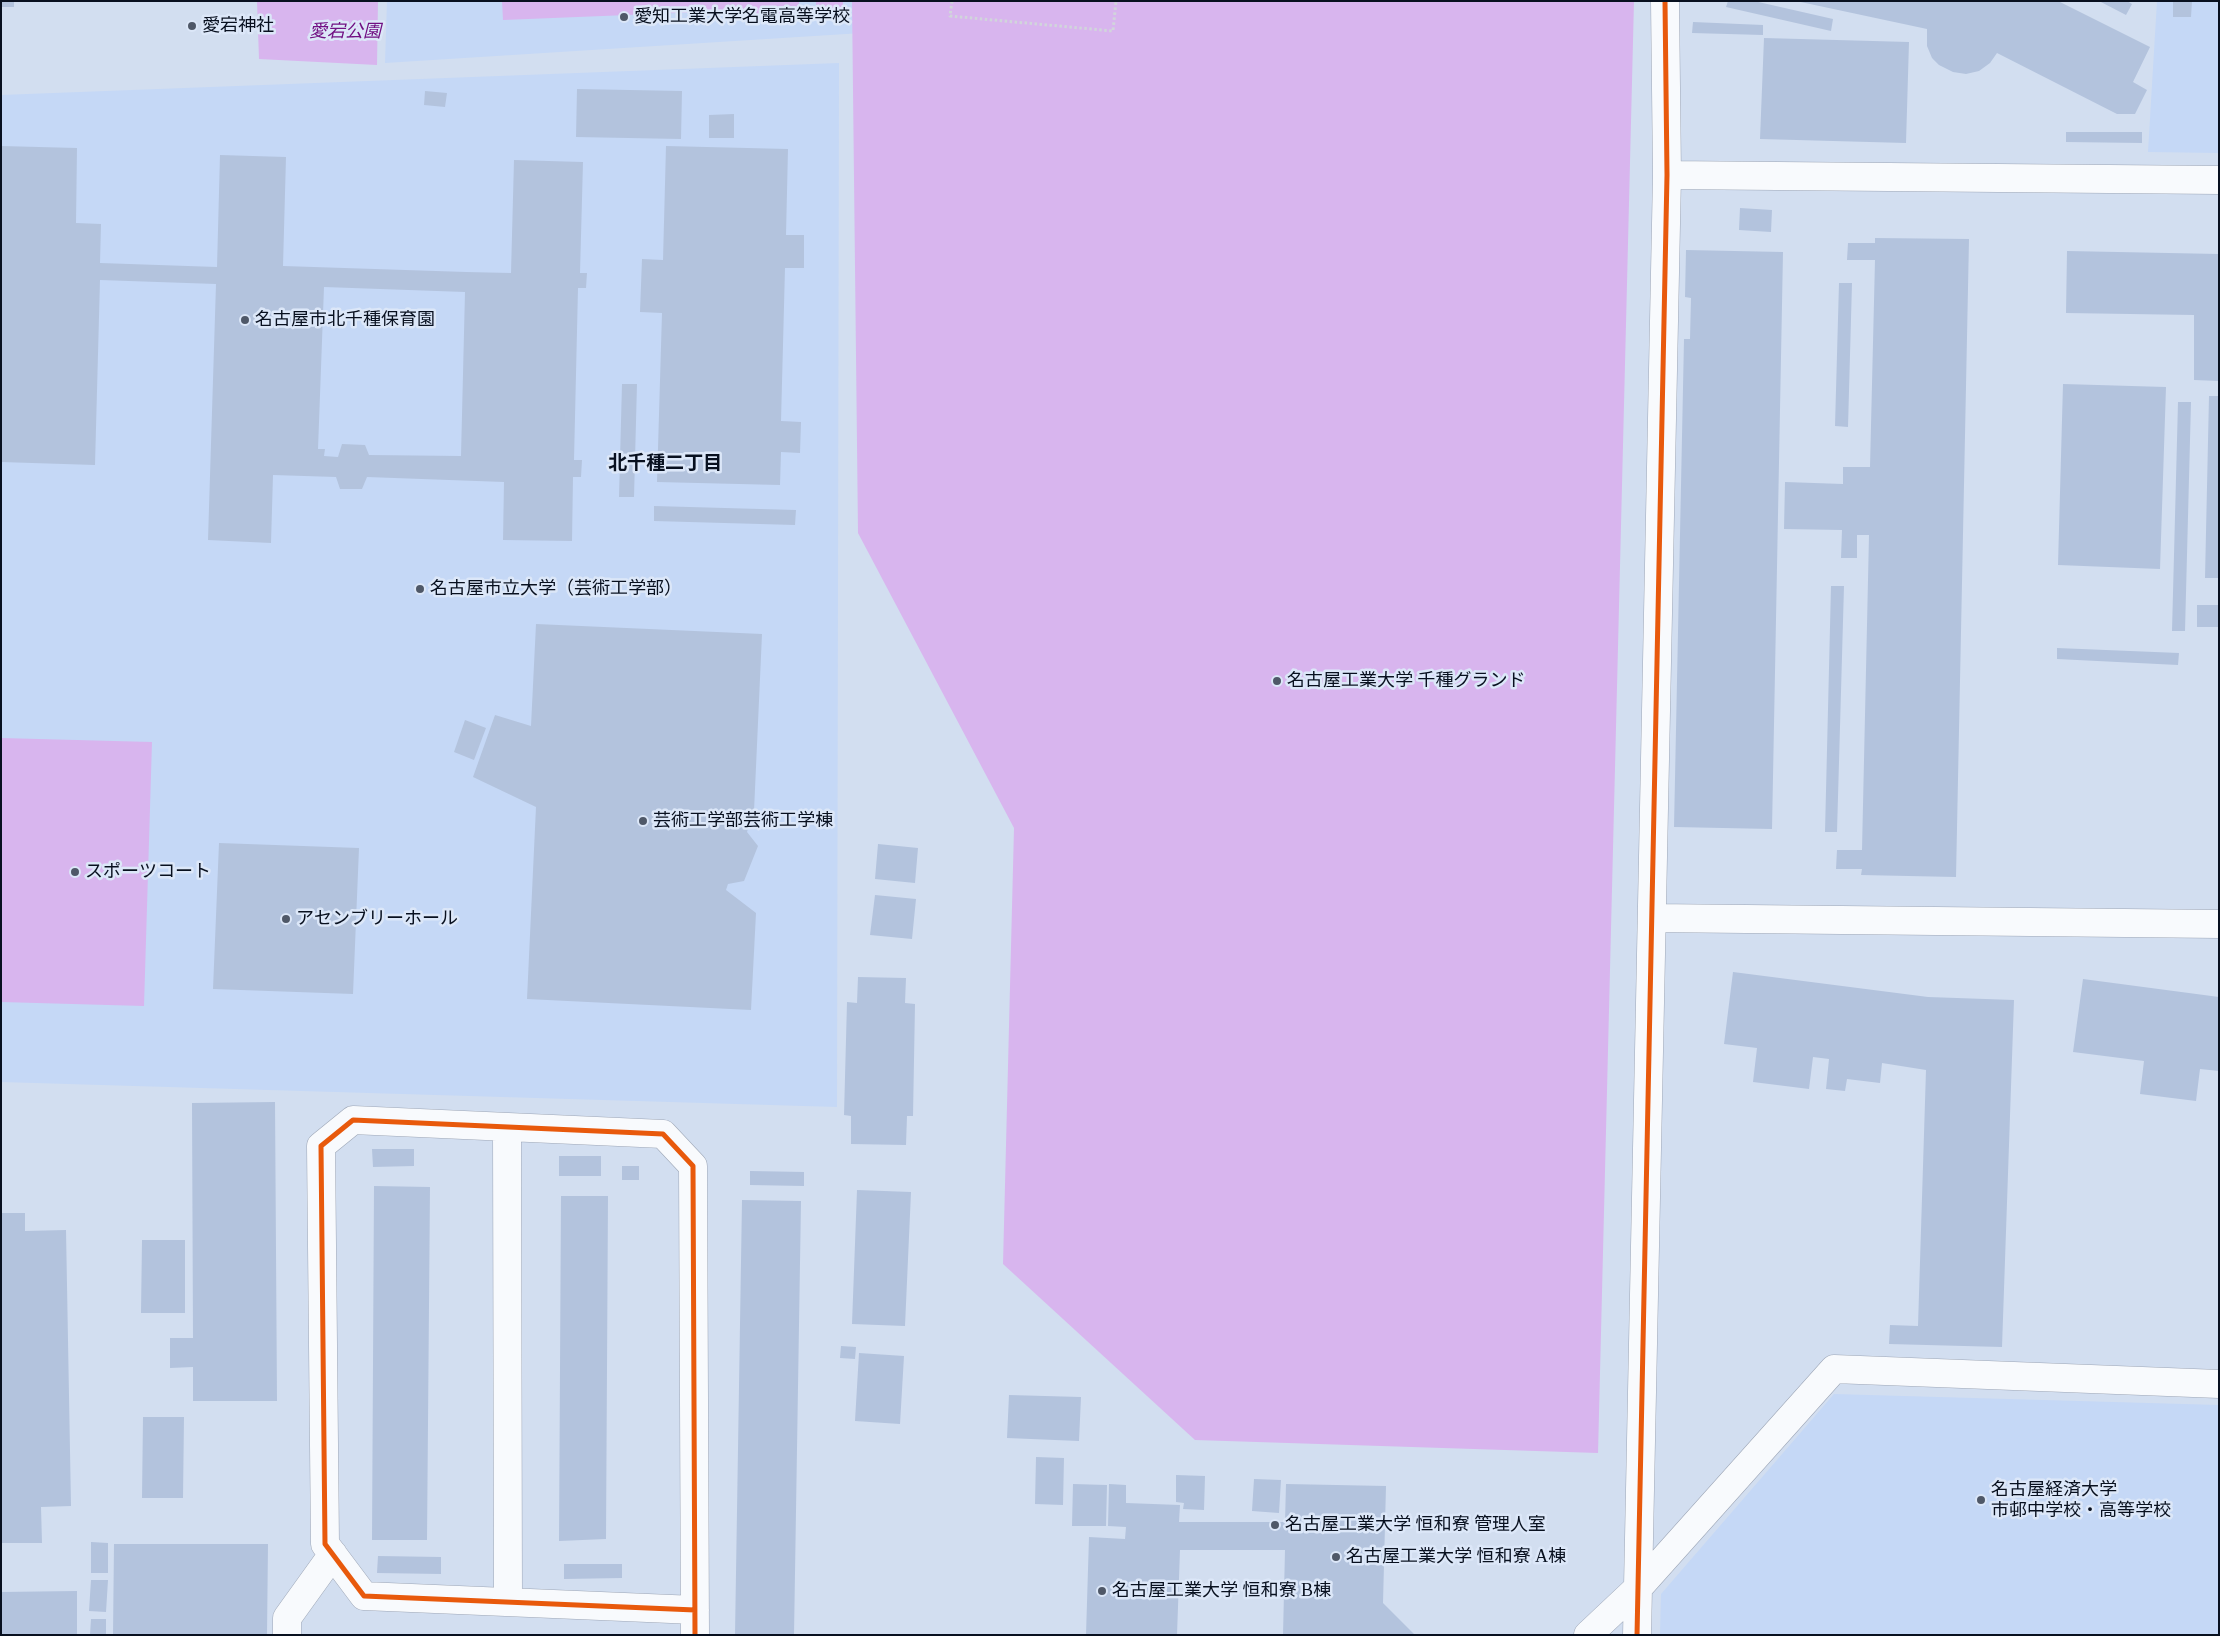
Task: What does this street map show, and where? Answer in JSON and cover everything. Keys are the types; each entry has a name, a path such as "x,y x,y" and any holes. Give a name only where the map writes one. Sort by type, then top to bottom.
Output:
{"street":[{"path":"1637,1635 1667,175 1665,1"},
{"path":"1667,175 2219,180"},
{"path":"1652,918 2219,924"},
{"path":"353,1120 507,1127 663,1134 693,1166 695,1622 508,1602 364,1596 325,1544 321,1146 353,1120"},
{"path":"507,1127 508,1602"},
{"path":"1588,1635 1639,1587 1834,1369 2219,1384"},
{"path":"287,1635 287,1618 333,1554"}],"path":[{"path":"952,1 950,16 1113,31 1116,1"}],"shaded area":[{"name":"愛知工業大学名電高等学校","path":"387,1 861,1 862,33 385,63"},
{"path":"2157,1 2219,1 2219,153 2148,152"},
{"name":"名古屋市立大学（芸術工学部）","path":"839,63 837,1107 1,1082 1,95"},
{"name":"名古屋経済大学 市邨中学校・高等学校","path":"1834,1394 2219,1405 2219,1635 1660,1635 1661,1594"}],"green space":[{"name":"愛宕公園","path":"257,1 378,1 377,65 259,59"},
{"path":"502,1 799,1 799,13 753,15 752,10 503,20"},
{"path":"816,1 843,1 843,16 816,17"},
{"name":"名古屋工業大学 千種グランド","path":"852,1 1634,1 1598,1453 1195,1440 1003,1264 1014,828 858,533"},
{"name":"スポーツコート","path":"1,738 152,742 144,1006 1,1002"}],"building":[{"path":"1,1 14,1 14,7 1,7"},
{"path":"1728,1 1754,1 1833,19 1831,31 1726,7"},
{"path":"1796,1 2058,1 2150,47 2133,82 2147,90 2135,114 2117,114 1997,53 1990,63 1979,71 1966,74 1953,72 1939,65 1932,58 1927,46 1927,29"},
{"path":"2099,1 2127,1 2132,4 2126,15"},
{"path":"2173,1 2192,1 2191,17 2173,17"},
{"path":"1693,22 1763,25 1763,35 1692,33"},
{"path":"1764,38 1909,42 1906,143 1760,139"},
{"path":"577,89 682,91 681,139 576,137"},
{"path":"425,91 447,93 445,107 424,105"},
{"path":"734,114 734,138 709,138 709,115"},
{"path":"2066,132 2142,132 2142,143 2066,142"},
{"path":"1,146 77,148 76,223 101,224 100,263 217,267 220,155 286,157 283,266 511,273 514,160 583,162 580,273 587,273 586,288 578,288 574,460 582,460 581,477 573,477 572,541 503,540 504,482 367,477 362,489 340,489 336,477 273,475 271,543 208,540 216,284 100,280 95,465 1,462","holes":["324,287 465,292 461,456 369,455 365,445 342,444 338,457 324,456 325,449 318,449"]},
{"path":"666,146 788,149 786,235 804,235 804,268 785,268 781,421 801,422 800,453 781,452 780,485 657,482 662,313 640,312 642,259 663,260"},
{"path":"1740,208 1772,210 1771,232 1739,230"},
{"path":"1875,238 1969,239 1956,877 1861,875 1862,869 1836,869 1837,850 1862,850 1869,535 1857,535 1857,558 1841,558 1842,530 1784,529 1785,482 1843,484 1843,467 1870,467 1875,260 1847,260 1848,243 1875,243"},
{"path":"1686,250 1783,252 1772,829 1674,827 1684,339 1690,339 1691,298 1685,297"},
{"path":"2067,251 2219,254 2219,381 2194,380 2194,315 2066,313"},
{"path":"1839,283 1852,283 1848,427 1835,426"},
{"path":"622,384 637,384 634,497 619,497"},
{"path":"2063,384 2166,387 2160,569 2058,565"},
{"path":"2209,396 2219,396 2219,578 2205,578"},
{"path":"2178,402 2191,402 2185,631 2172,631"},
{"path":"654,506 796,510 795,525 654,521"},
{"path":"1831,586 1844,586 1837,832 1825,832"},
{"path":"2197,605 2219,605 2219,627 2197,627"},
{"name":"芸術工学部芸術工学棟","path":"536,624 762,634 754,811 747,832 758,846 744,881 728,884 726,890 756,913 751,1010 527,999 536,807 473,777 495,715 531,726"},
{"path":"2057,648 2179,653 2178,665 2057,659"},
{"path":"465,720 486,728 474,760 454,752"},
{"name":"アセンブリーホール","path":"219,843 359,848 353,994 213,989"},
{"path":"878,844 918,848 915,883 875,879"},
{"path":"875,895 916,899 912,939 870,935"},
{"path":"1733,972 1928,997 2014,1000 2002,1347 1889,1344 1890,1325 1918,1326 1926,1070 1882,1063 1880,1083 1847,1079 1845,1091 1826,1089 1829,1059 1813,1057 1809,1089 1753,1082 1757,1048 1724,1044"},
{"path":"858,977 906,978 905,1003 915,1004 913,1116 907,1116 906,1145 851,1144 851,1116 844,1115 847,1002 857,1003"},
{"path":"2083,979 2219,997 2219,1071 2200,1069 2196,1101 2140,1094 2144,1061 2073,1052"},
{"path":"275,1102 277,1401 193,1401 193,1367 170,1368 170,1338 193,1338 192,1103"},
{"path":"372,1149 414,1149 414,1166 373,1167"},
{"path":"559,1156 601,1156 601,1176 559,1176"},
{"path":"622,1166 639,1166 639,1180 622,1180"},
{"path":"750,1171 804,1172 804,1186 750,1185"},
{"path":"374,1186 430,1187 427,1540 372,1540"},
{"path":"857,1190 911,1192 905,1326 852,1324"},
{"path":"561,1196 608,1196 606,1539 559,1541"},
{"path":"742,1200 801,1201 794,1635 735,1635"},
{"path":"1,1213 25,1213 25,1231 66,1230 71,1506 41,1507 42,1543 1,1543"},
{"path":"142,1240 185,1240 185,1313 141,1313"},
{"path":"841,1346 856,1347 855,1359 840,1358"},
{"path":"859,1353 904,1356 900,1424 855,1421"},
{"path":"1009,1395 1081,1397 1079,1441 1007,1438"},
{"path":"143,1417 184,1417 183,1498 142,1498"},
{"path":"1036,1457 1064,1458 1063,1505 1035,1504"},
{"path":"1176,1475 1205,1476 1204,1510 1183,1509 1184,1503 1176,1502"},
{"path":"1254,1479 1281,1480 1279,1513 1252,1511"},
{"path":"1073,1484 1107,1485 1106,1526 1072,1526"},
{"path":"1109,1484 1126,1485 1126,1503 1180,1505 1179,1522 1285,1522 1286,1484 1386,1486 1383,1603 1415,1635 1283,1635 1285,1550 1180,1550 1177,1635 1086,1635 1089,1537 1125,1539 1126,1527 1108,1526"},
{"path":"91,1542 108,1543 108,1573 91,1573"},
{"path":"114,1544 268,1544 267,1635 113,1635"},
{"path":"378,1556 441,1557 441,1574 377,1573"},
{"path":"564,1564 622,1564 622,1578 564,1579"},
{"path":"91,1580 108,1580 106,1612 89,1611"},
{"path":"77,1591 77,1635 1,1635 1,1592"},
{"path":"91,1619 106,1619 106,1635 90,1635"}],"cycle path":[{"path":"1637,1635 1667,175 1665,1"},
{"path":"695,1610 364,1596 325,1544 321,1146 353,1120 663,1134 693,1166 695,1635"}],"place":[{"name":"愛知工業大学名電高等学校","path":"624,17"},
{"name":"愛宕神社","path":"192,26"},
{"name":"名古屋市北千種保育園","path":"245,320"},
{"name":"名古屋市立大学（芸術工学部）","path":"420,589"},
{"name":"名古屋工業大学 千種グランド","path":"1277,681"},
{"name":"芸術工学部芸術工学棟","path":"643,821"},
{"name":"スポーツコート","path":"75,872"},
{"name":"アセンブリーホール","path":"286,919"},
{"name":"名古屋経済大学 市邨中学校・高等学校","path":"1981,1500"},
{"name":"名古屋工業大学 恒和寮 管理人室","path":"1275,1525"},
{"name":"名古屋工業大学 恒和寮 A棟","path":"1336,1557"},
{"name":"名古屋工業大学 恒和寮 B棟","path":"1102,1591"}],"district":[{"name":"北千種二丁目","path":"665,464"}]}
